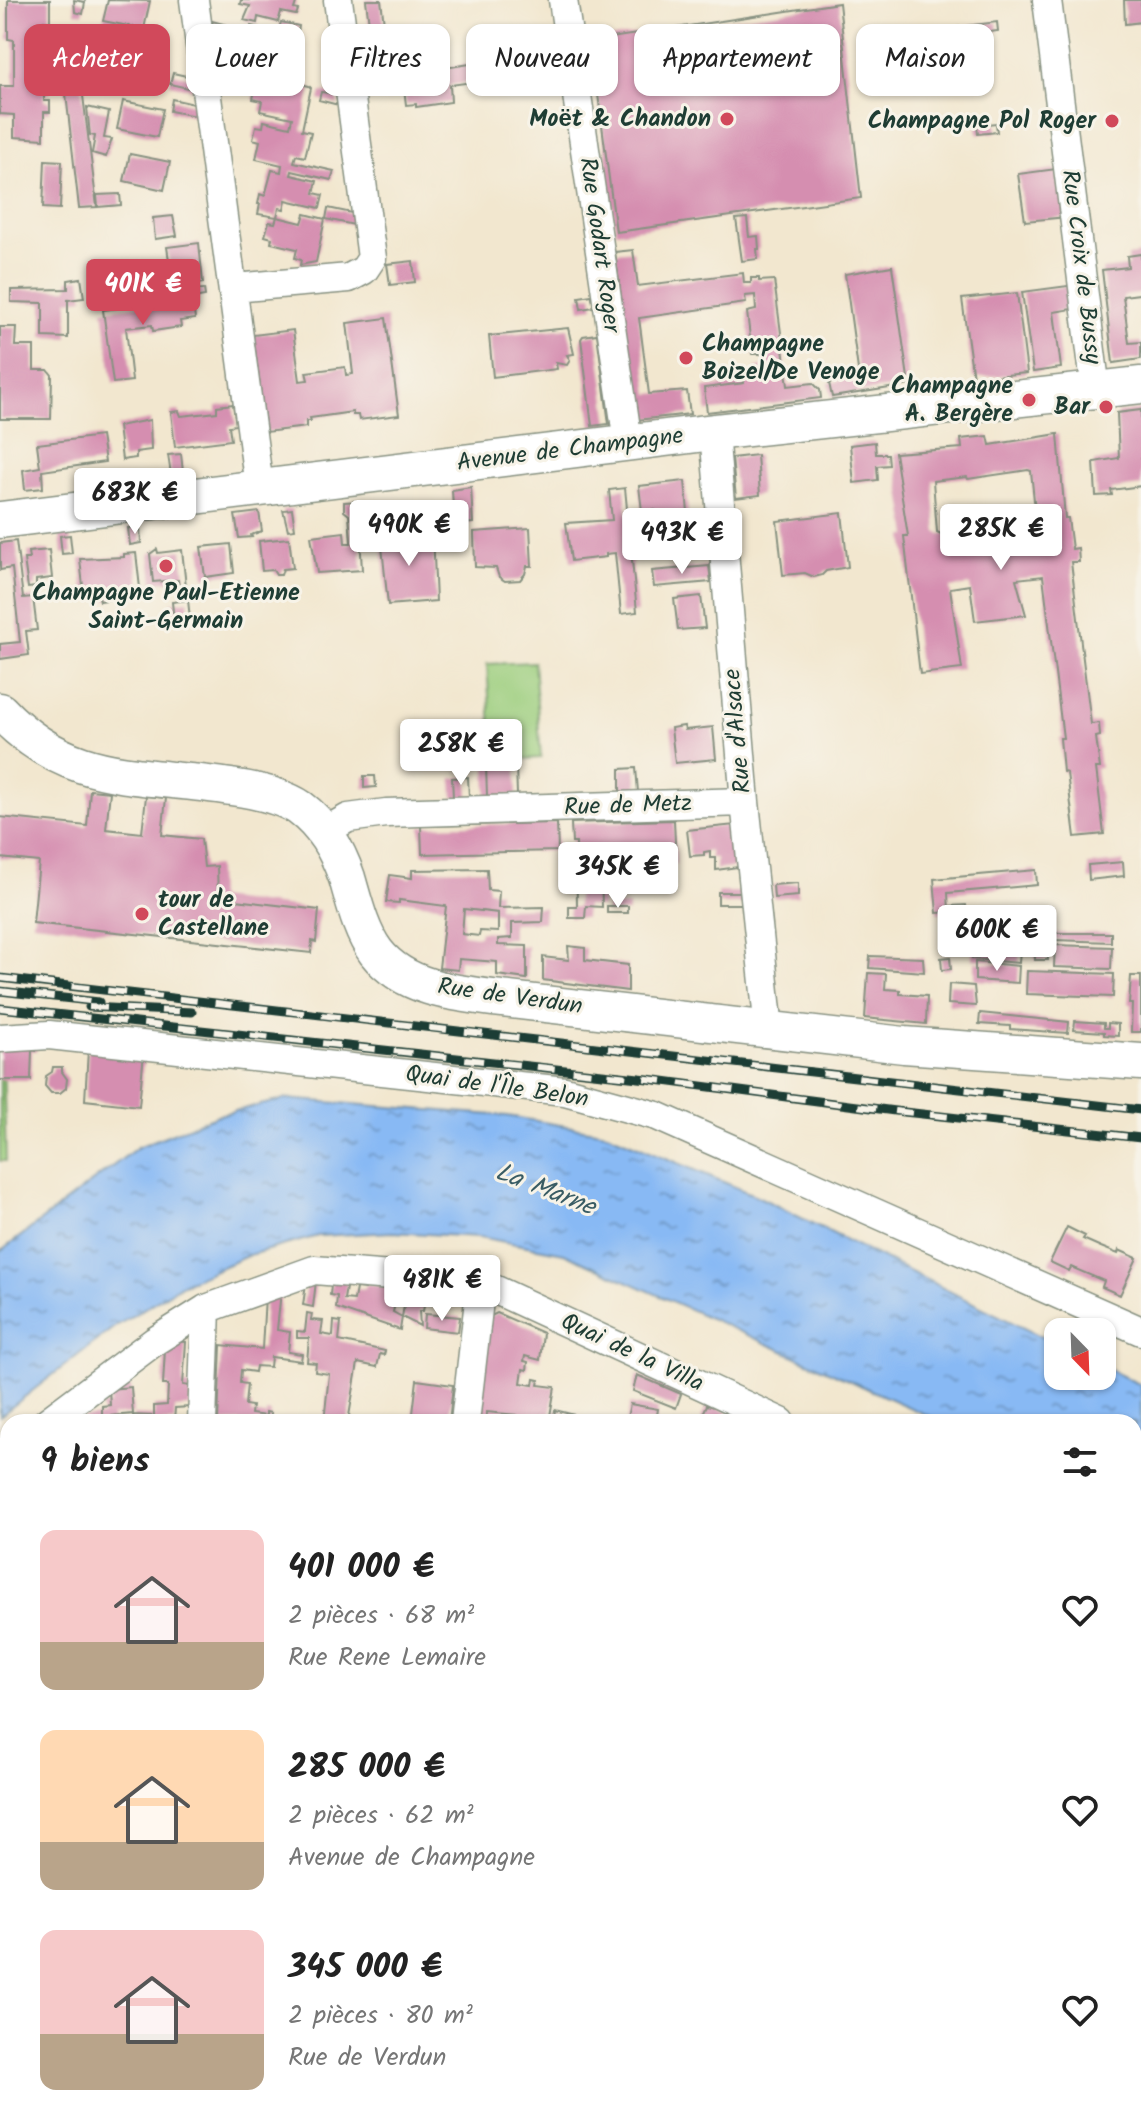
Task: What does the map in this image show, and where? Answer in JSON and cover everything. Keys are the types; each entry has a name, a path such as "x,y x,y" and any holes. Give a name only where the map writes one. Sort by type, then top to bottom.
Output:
{"main road":[{"name":"Avenue de Champagne","path":"0,520 628,442 1141,385"},
{"name":"Rue de Verdun","path":"0,711 36,743 75,764 125,776 248,789 288,801 300,808 324,832 342,863 366,935 375,951 403,975 420,984 449,992 904,1045 1141,1062"}],"street":[{"path":"194,0 259,487"},
{"path":"234,288 349,278 364,270 372,258 338,0"},
{"name":"Rue Godart Roger","path":"563,0 628,442"},
{"name":"Rue Croix de Bussy","path":"1047,0 1096,391"},
{"name":"Rue d'Alsace","path":"714,432 745,802 769,1030"},
{"name":"Rue de Metz","path":"324,832 348,818 386,813 745,802"},
{"name":"Quai de l'Île Belon","path":"0,1038 49,1035 565,1091 657,1116 1141,1331"},
{"name":"Quai de la Villa","path":"58,1414 155,1341 206,1309 314,1270 481,1283 762,1414"},
{"path":"466,1414 481,1283"},
{"path":"202,1414 206,1309"}],"green space":[{"path":"534,662 541,758 493,760 487,664"},
{"path":"0,1060 3,1060 6,1161 0,1161"}],"water":[{"name":"La Marne","path":"286,1099 507,1116 607,1133 759,1197 1044,1338 1044,1390 1116,1390 1116,1373 1141,1385 1141,1414 924,1414 564,1253 479,1237 392,1232 318,1236 249,1255 183,1284 113,1328 0,1414 0,1252 138,1147 218,1115"}],"building":[{"path":"8,0 50,0 50,22 24,24 24,96 44,96 44,101 50,101 50,112 44,112 44,139 14,137 14,115 0,114 0,86 14,86 14,40 8,39"},
{"path":"74,0 85,2 83,14 75,12"},
{"path":"108,0 150,1 145,24 103,21"},
{"path":"241,0 297,0 294,9 298,10 296,15 281,12 278,22 258,17 257,23 244,20 250,6 240,4"},
{"path":"366,0 381,0 384,24 369,24"},
{"path":"1124,0 1141,0 1141,22 1125,24"},
{"name":"Moёt & Chandon","path":"839,3 861,198 616,232 598,96 618,96 618,37 634,34 634,96 840,96 840,24 702,24"},
{"path":"997,22 998,31 994,32 994,24 981,24"},
{"path":"466,65 466,83 450,85 450,67"},
{"path":"173,73 186,76 186,88 170,84"},
{"path":"305,85 311,88 302,130 311,132 305,157 296,155 294,162 334,171 331,180 292,171 291,175 317,181 314,193 323,195 320,208 286,200 284,209 279,208 277,217 258,214 260,194 265,196 272,170 281,172 282,165 256,159 260,141 253,139 256,126 263,127 264,121 290,127 292,118 260,111 262,101 253,99 254,96 305,96"},
{"path":"450,85 451,102 416,107 416,104 406,105 405,96 450,96"},
{"path":"321,92 321,96 336,96 338,105 319,100"},
{"path":"66,96 83,96 97,207 79,208"},
{"path":"172,99 194,104 196,116 170,111"},
{"path":"123,101 163,109 157,137 117,129"},
{"path":"87,107 109,112 104,138 112,139 106,157 92,153 95,136 90,135"},
{"path":"996,123 997,132 978,134 977,125"},
{"path":"130,154 170,162 164,190 124,181"},
{"path":"45,160 62,161 60,209 43,208"},
{"path":"1056,169 1067,217 1025,221 1018,174"},
{"path":"120,194 121,205 98,207 97,195"},
{"path":"328,208 352,213 354,225 326,219"},
{"path":"305,214 325,219 316,262 300,265 301,260 295,258 297,249 271,243 272,238 265,236 269,222 275,223 277,217 302,223"},
{"path":"173,216 177,236 155,239 153,218"},
{"path":"747,218 749,237 758,236 758,259 742,261 736,219"},
{"path":"199,243 203,283 178,286 175,266 170,267 167,247"},
{"path":"633,250 638,286 743,273 744,283 751,283 751,278 774,280 788,386 813,383 820,390 821,398 707,412 704,388 744,383 744,376 756,375 755,368 764,367 763,354 752,354 747,312 756,310 755,295 745,296 746,303 639,318 649,394 687,391 690,414 637,420 615,252"},
{"path":"1141,254 1141,292 1123,296 1129,343 1141,342 1141,359 1113,363 1102,270 1128,267 1127,256"},
{"path":"413,261 415,282 390,285 387,264"},
{"path":"892,266 909,385 832,397 829,383 859,377 845,274"},
{"path":"81,278 84,298 68,300 68,338 43,337 43,303 11,302 11,290 68,289 68,280"},
{"path":"1075,285 1078,308 1054,312 1061,368 1033,372 1022,292"},
{"path":"204,289 205,296 192,298 195,319 180,321 181,327 153,331 152,325 126,328 132,381 113,383 103,310 177,300 176,292"},
{"path":"1017,293 1027,373 973,378 962,299"},
{"path":"592,295 594,307 581,309 579,297"},
{"path":"386,318 399,415 359,420 353,412 310,418 311,421 306,421 306,427 266,432 253,335 293,330 300,381 308,380 306,372 345,367 346,375 353,374 347,323"},
{"path":"0,327 16,327 15,346 34,346 34,370 48,370 52,375 51,419 0,419"},
{"path":"568,328 574,354 567,355 570,360 567,365 556,363 557,369 493,377 489,336"},
{"path":"597,334 609,424 592,426 581,339"},
{"path":"233,404 236,425 229,426 231,440 175,447 171,412 179,411 181,416 217,412 217,406"},
{"path":"1141,410 1141,486 1111,490 1112,495 1096,496 1094,462 1119,458 1117,413"},
{"path":"150,420 151,450 136,452 136,458 122,460 118,426"},
{"path":"1058,434 1065,518 1068,518 1072,549 1078,548 1079,562 1071,562 1091,724 1099,723 1100,736 1096,737 1100,768 1096,768 1104,834 1075,837 1067,773 1063,772 1060,738 1063,738 1043,576 1016,579 1026,615 975,621 970,585 950,588 962,669 920,674 904,536 908,536 895,453 962,448 961,439 988,436 990,445","holes":["1031,471 1035,524 937,532 933,481"]},
{"path":"101,436 105,462 42,471 43,488 25,490 23,470 40,467 37,444"},
{"path":"875,442 876,454 888,454 889,465 877,466 878,480 854,483 850,445"},
{"path":"181,454 183,472 171,474 168,455"},
{"path":"757,455 760,495 736,498 732,458"},
{"path":"685,481 690,533 706,531 707,547 658,552 655,510 642,511 639,486"},
{"path":"471,487 473,523 454,524 452,490"},
{"path":"625,488 637,612 621,614 615,553 571,561 566,523 612,520 609,490"},
{"path":"358,501 362,570 317,573 311,536 344,532 345,543 351,543 349,515 344,511 344,502"},
{"path":"292,509 295,529 288,530 283,510"},
{"path":"259,512 262,531 252,537 239,538 235,515"},
{"path":"842,513 848,567 814,577 805,573 783,575 777,521"},
{"path":"140,527 141,543 130,545 128,528"},
{"path":"530,528 532,566 527,566 520,580 505,581 499,577 496,568 475,567 474,532"},
{"path":"416,529 417,535 433,533 436,601 388,605 381,537 398,536 398,530"},
{"path":"70,535 72,553 62,554 60,536"},
{"path":"289,538 293,568 283,569 281,575 276,575 273,570 262,571 259,541"},
{"path":"16,541 23,598 33,597 37,630 26,631 29,655 0,659 0,644 20,642 12,568 0,570 0,543"},
{"path":"231,544 234,573 205,577 201,547"},
{"path":"157,549 158,553 182,550 186,586 179,587 178,580 153,582 150,554"},
{"path":"49,550 52,578 36,580 36,587 28,588 24,559 29,559 28,552"},
{"path":"136,553 140,588 136,594 130,595 124,589 111,590 112,599 100,601 98,593 94,597 84,595 80,559 124,557 124,554"},
{"path":"709,566 711,582 654,587 652,571"},
{"path":"701,596 705,628 678,630 674,599"},
{"path":"188,600 190,619 174,621 172,602"},
{"path":"684,726 685,730 713,727 716,759 675,763 671,728"},
{"path":"516,764 517,795 487,796 486,765"},
{"path":"636,768 638,792 620,792 620,769"},
{"path":"364,776 375,776 376,787 364,788"},
{"path":"468,777 469,797 453,797 452,778"},
{"path":"90,790 110,792 106,829 142,833 146,796 166,798 162,835 201,839 204,867 217,866 218,898 319,910 316,942 312,941 311,953 33,923 39,862 0,858 0,817 87,826"},
{"path":"674,820 676,864 601,866 602,907 586,906 585,918 569,918 569,907 577,907 576,843 572,843 571,823"},
{"path":"557,823 558,851 422,854 421,826"},
{"path":"735,825 738,867 716,870 716,858 710,858 710,851 704,852 704,855 690,856 687,830"},
{"path":"1123,862 1124,876 1089,880 1088,865"},
{"path":"487,869 488,890 499,891 498,908 544,907 543,922 512,923 512,938 498,939 498,945 527,946 527,979 497,975 497,962 459,959 458,970 439,968 446,906 399,900 399,903 386,902 390,875 412,878 412,870","holes":["464,909 498,913 498,932 480,931 479,936 462,934"]},
{"path":"1036,870 1037,885 948,893 949,912 937,913 934,879"},
{"path":"798,883 798,896 774,898 773,885"},
{"path":"718,892 740,892 742,904 718,904"},
{"path":"966,905 969,929 953,930 951,906"},
{"path":"607,906 628,906 628,913 607,913"},
{"path":"1034,924 1047,924 1048,960 1035,960"},
{"path":"973,933 1021,935 1019,963 972,959"},
{"path":"1055,933 1111,933 1111,942 1055,940"},
{"path":"1055,945 1112,947 1111,969 1054,967"},
{"path":"568,946 585,948 585,960 628,965 628,991 543,980 543,957 569,960"},
{"path":"870,956 923,958 924,972 869,968"},
{"path":"950,957 951,969 942,970 941,958"},
{"path":"975,962 1019,966 1018,983 975,980"},
{"path":"1027,971 1114,974 1113,997 1026,994"},
{"path":"868,973 886,974 885,989 900,990 900,994 927,996 926,1024 865,1018"},
{"path":"1131,976 1141,976 1141,1032 1131,1032"},
{"path":"949,984 974,986 976,1006 948,1004"},
{"path":"980,1013 1069,1022 1068,1033 979,1024"},
{"path":"1075,1021 1104,1023 1104,1028 1108,1028 1108,1023 1118,1024 1118,1036 1074,1030"},
{"path":"0,1046 36,1046 36,1051 32,1050 31,1080 0,1080"},
{"path":"88,1050 144,1052 139,1106 85,1100"},
{"path":"53,1067 62,1067 67,1079 66,1088 60,1093 51,1093 45,1086 46,1076"},
{"path":"1067,1227 1101,1247 1137,1258 1120,1295 1102,1287 1104,1281 1050,1262"},
{"path":"332,1276 347,1282 344,1299 354,1300 356,1288 365,1289 366,1284 390,1288 389,1298 396,1299 393,1312 402,1317 400,1330 336,1308 337,1296 330,1295"},
{"path":"316,1281 313,1307 303,1305 306,1284"},
{"path":"418,1282 433,1287 431,1302 425,1301 423,1311 419,1311 420,1326 402,1317 406,1295 416,1296"},
{"path":"281,1291 277,1330 290,1332 288,1352 302,1354 301,1361 271,1357 270,1367 256,1366 255,1372 241,1370 240,1383 247,1384 245,1405 252,1406 251,1414 218,1414 221,1345 262,1349 265,1296"},
{"path":"307,1313 312,1314 311,1320 323,1321 321,1334 333,1336 334,1321 341,1322 339,1341 385,1351 384,1355 380,1354 377,1367 358,1363 349,1414 325,1414 329,1374 315,1372 316,1363 307,1362 309,1338 297,1338 297,1331 305,1332"},
{"path":"497,1313 543,1333 540,1360 525,1356 527,1370 523,1369 521,1383 533,1385 534,1379 539,1380 538,1385 555,1387 550,1414 479,1414 489,1317"},
{"path":"425,1314 460,1317 458,1332 424,1328"},
{"path":"171,1341 186,1342 183,1385 190,1386 190,1407 175,1408 175,1414 154,1414 154,1406 167,1405 168,1385 163,1385 165,1349 171,1348"},
{"path":"637,1375 681,1394 676,1408 633,1391"},
{"path":"417,1380 453,1385 450,1414 413,1414"},
{"path":"131,1387 133,1414 102,1414 102,1406 110,1405 109,1389"},
{"path":"630,1404 658,1409 657,1414 628,1414"},
{"path":"707,1405 731,1414 703,1414"}],"railway":[{"path":"0,978 1141,1110"},
{"path":"0,991 99,1002"},
{"path":"89,1007 192,1012"},
{"path":"0,1008 648,1079 895,1111 1141,1138"}],"place":[{"name":"Moёt & Chandon","path":"727,119"},
{"name":"Champagne Pol Roger","path":"1112,121"},
{"name":"Champagne Boizel/De Venoge","path":"686,358"},
{"name":"Champagne A. Bergère","path":"1029,400"},
{"name":"Bar","path":"1106,407"},
{"name":"Champagne Paul-Etienne Saint-Germain","path":"166,566"},
{"name":"tour de Castellane","path":"142,914"}]}
